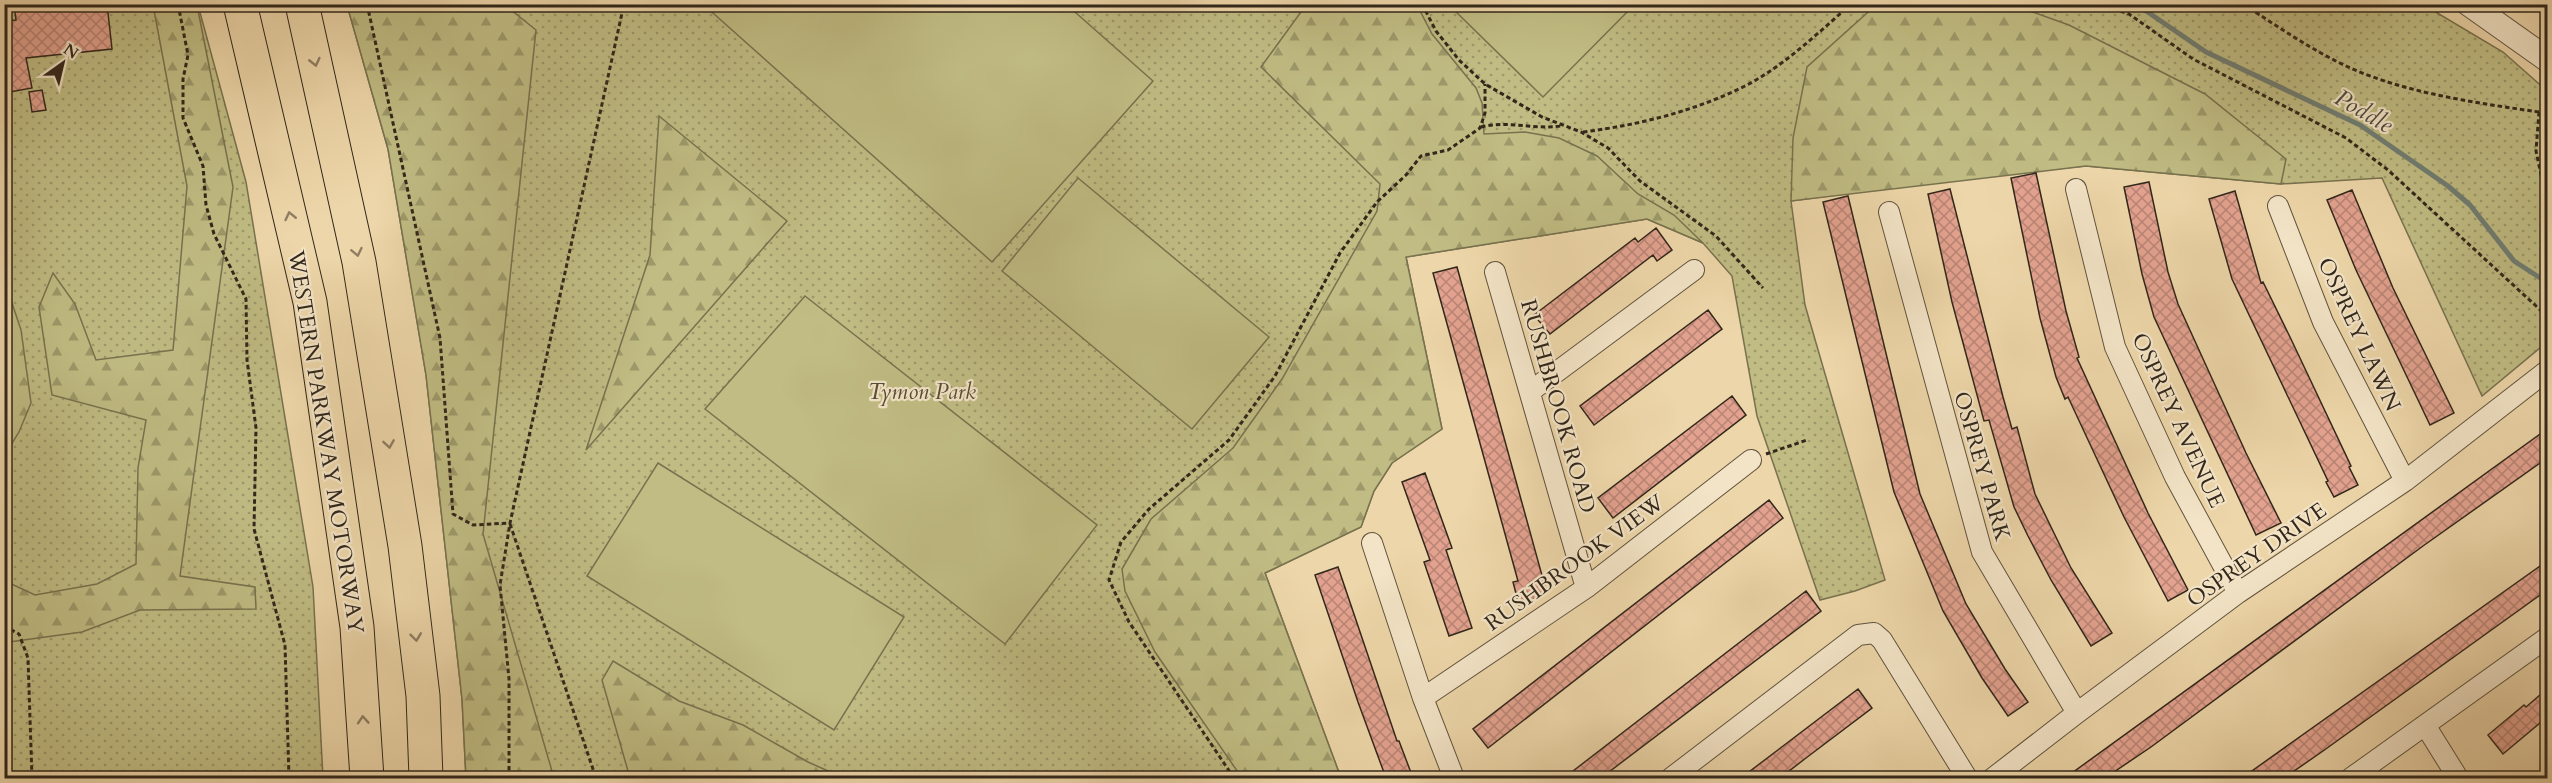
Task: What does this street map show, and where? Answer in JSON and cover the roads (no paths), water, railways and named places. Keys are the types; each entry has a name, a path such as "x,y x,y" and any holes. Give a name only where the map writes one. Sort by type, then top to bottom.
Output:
{"highway":[{"name":"WESTERN PARKWAY MOTORWAY","path":"240,4 310,302 357,627 367,778"},
{"path":"302,4 359,262 398,500 423,696 426,778"}],"street":[{"path":"2469,4 2547,60"},
{"name":"OSPREY AVENUE","path":"2076,189 2115,348 2175,477 2238,593"},
{"name":"OSPREY LAWN","path":"2278,206 2323,322 2405,481"},
{"name":"OSPREY PARK","path":"1889,212 1982,552 2077,713"},
{"path":"1531,391 1694,270"},
{"name":"RUSHBROOK ROAD","path":"1495,272 1586,588"},
{"name":"OSPREY DRIVE","path":"1993,778 2238,593 2405,481 2547,370"},
{"name":"RUSHBROOK VIEW","path":"1423,698 1586,588 1758,458"},
{"path":"1372,543 1423,698 1454,778"},
{"path":"1671,778 1858,635 1874,633 1882,640 1967,778"},
{"path":"2351,778 2547,637"},
{"path":"2425,726 2458,778"}],"waterway":[{"name":"Poddle","path":"2136,4 2206,52 2360,125 2448,186 2470,205 2514,261 2548,283"}],"park label":[{"name":"Tymon Park","path":"922,391"}]}
